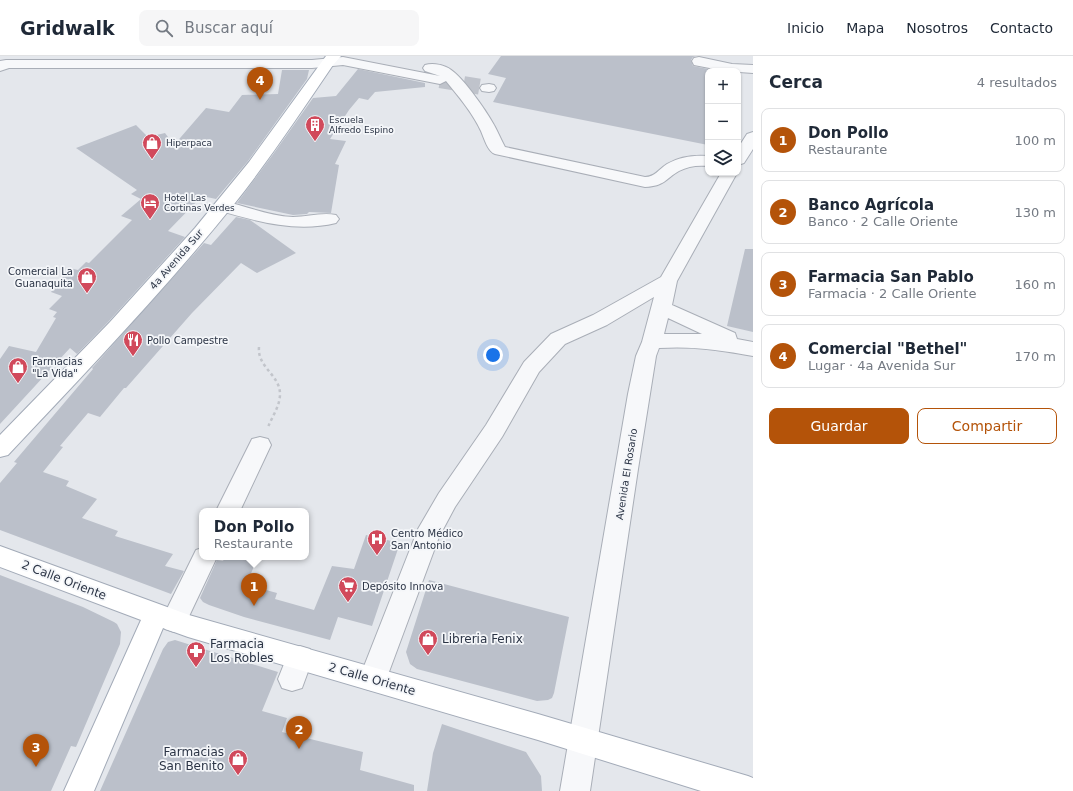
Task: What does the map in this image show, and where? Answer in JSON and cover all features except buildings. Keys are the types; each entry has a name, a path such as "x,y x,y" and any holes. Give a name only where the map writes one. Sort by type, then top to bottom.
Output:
{"main road":[{"name":"4a Avenida Sur","path":"0,449 134,306 223,206 331,59"},
{"name":"2 Calle Oriente","path":"0,556 296,668 373,679 748,791"},
{"path":"79,791 165,618"}],"street":[{"path":"370,56 447,72 469,99 485,123 498,150 501,151 645,182 654,182 671,169 687,161 705,161"},
{"path":"3,63 312,64 331,59 440,80"},
{"path":"699,62 732,68 753,69"},
{"path":"741,157 753,137"},
{"path":"741,163 753,166"},
{"name":"Avenida El Rosario","path":"575,791 646,356 652,342 662,308 668,280 727,176"},
{"path":"223,206 266,218 293,222 330,219"},
{"path":"373,679 427,536 447,500 494,432 531,367 558,339 600,320 668,280"},
{"path":"662,308 752,349"},
{"path":"652,342 683,340 708,341 752,349"},
{"path":"229,508 260,445"},
{"path":"165,618 203,560"}],"path":[{"path":"259,346 258,352 263,364 278,380 280,395 260,445"}],"tunnel":[{"path":"440,80 487,88"}],"place":[{"name":"Comercial \"Bethel\"","path":"260,100"},
{"name":"Escuela Alfredo Espino","path":"315,142"},
{"name":"Hiperpaca","path":"152,160"},
{"name":"Hotel Las Cortinas Verdes","path":"150,220"},
{"name":"Comercial La Guanaquita","path":"87,294"},
{"name":"Pollo Campestre","path":"133,357"},
{"name":"Farmacias \"La Vida\"","path":"18,384"},
{"name":"Centro Médico San Antonio","path":"377,556"},
{"name":"Depósito Innova","path":"348,603"},
{"name":"Don Pollo","path":"254,606"},
{"name":"Libreria Fenix","path":"428,656"},
{"name":"Farmacia Los Robles","path":"196,668"},
{"name":"Banco Agrícola","path":"299,749"},
{"name":"Farmacia San Pablo","path":"36,767"},
{"name":"Farmacias San Benito","path":"238,776"}]}
